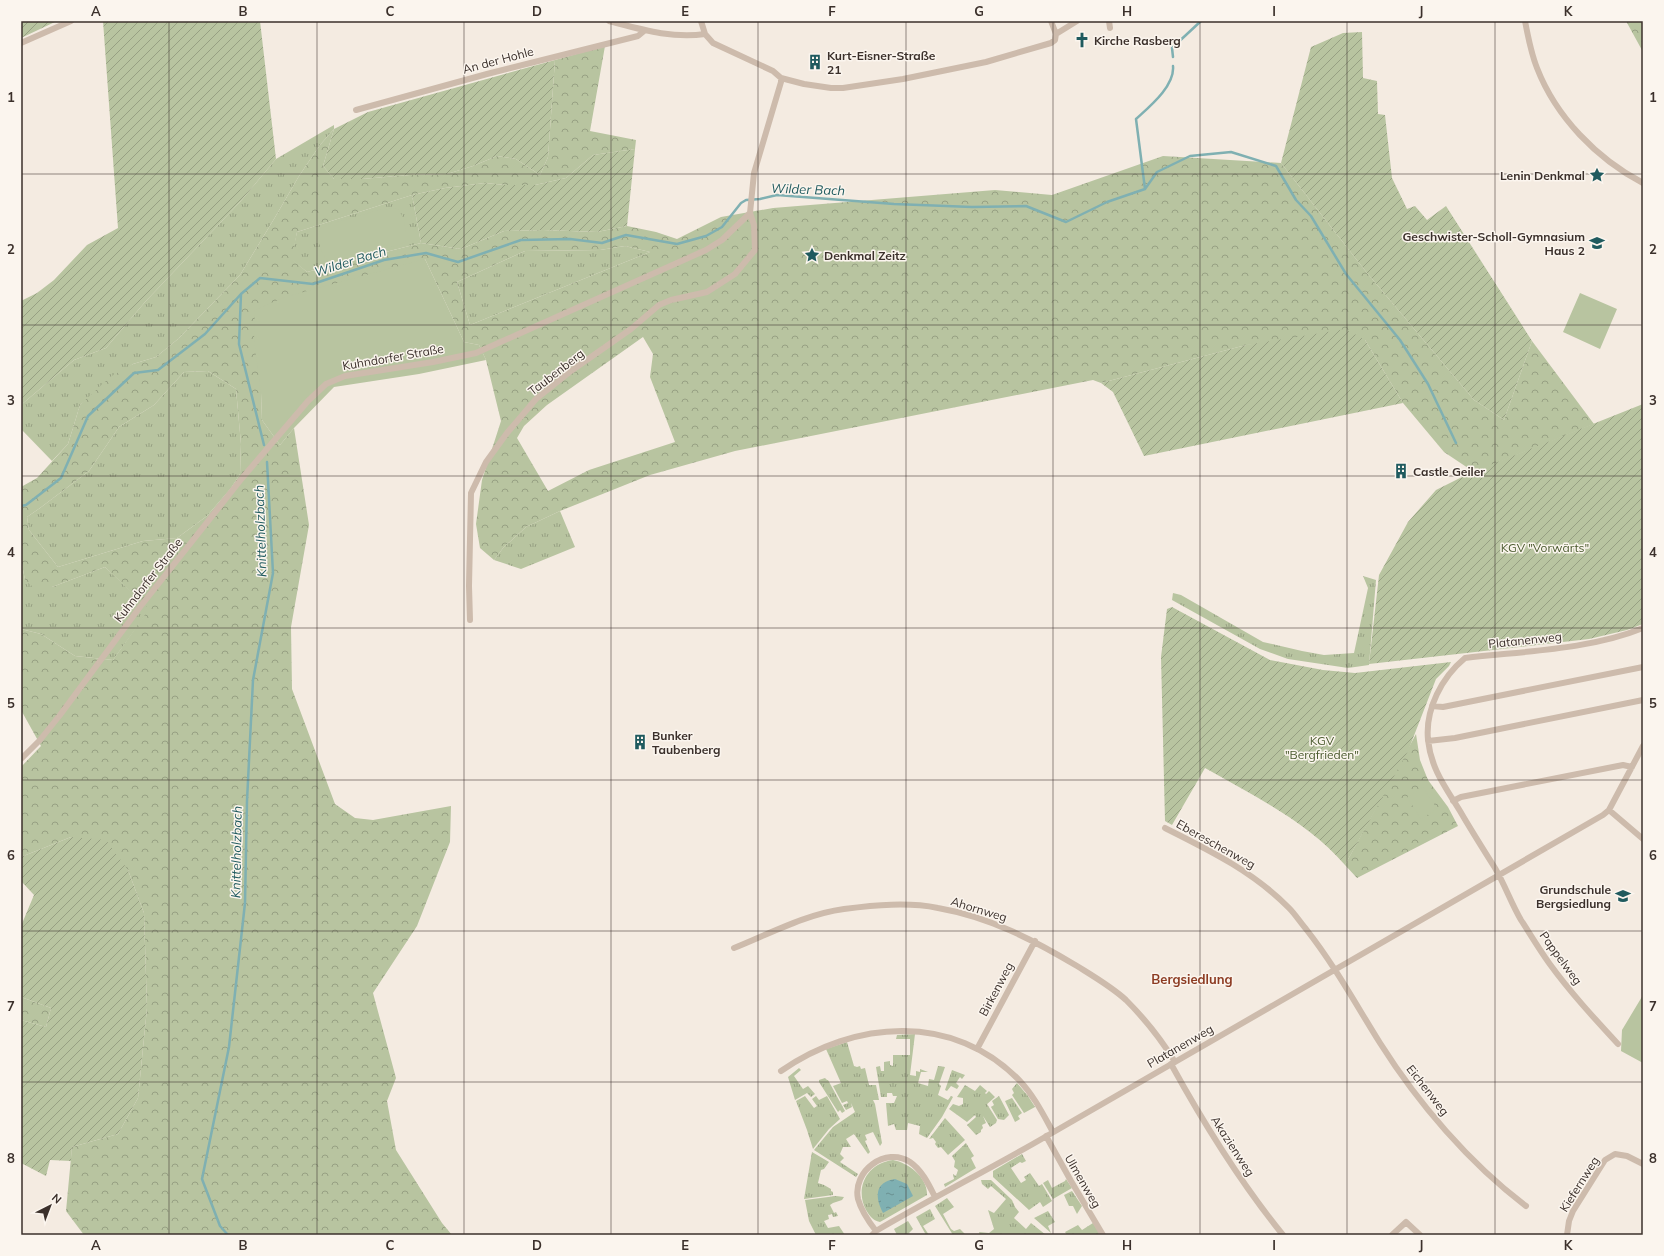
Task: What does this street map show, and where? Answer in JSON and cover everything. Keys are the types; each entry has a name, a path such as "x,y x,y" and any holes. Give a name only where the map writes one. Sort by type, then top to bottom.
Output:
{"street":[{"path":"21,43 71,21"},
{"path":"609,21 644,31 693,36 704,34"},
{"path":"701,21 704,34 717,45 773,71 781,78 804,84 831,88 903,80 986,62 1023,52 1051,43 1055,40 1056,34 1051,21"},
{"path":"1056,34 1077,21"},
{"path":"1109,21 1110,28"},
{"path":"1525,21 1536,68 1547,90 1566,118 1588,143 1604,158 1643,183"},
{"name":"An der Hohle","path":"356,110 487,74 638,36 644,31"},
{"path":"750,213 757,161 781,78"},
{"name":"Taubenberg","path":"470,620 469,586 471,493 486,462 511,427 536,399 571,371 631,329 659,305 671,300 708,292 735,274 754,250 754,225 750,213"},
{"name":"Kuhndorfer Straße","path":"21,759 40,740 60,715 140,607 238,483 308,401 326,384 345,376 434,362 476,353 706,250 722,240 750,213"},
{"name":"Platanenweg","path":"1499,875 1438,778 1428,740 1429,720 1432,706 1441,685 1459,663 1466,658 1594,643 1627,635 1643,628"},
{"path":"1432,706 1443,707 1643,667"},
{"path":"1428,740 1455,738 1643,700"},
{"name":"Platanenweg","path":"874,1233 935,1197 948,1192 1053,1132 1603,815 1609,810 1643,746"},
{"path":"1453,801 1461,797 1624,765 1632,768"},
{"path":"1609,810 1643,839"},
{"name":"Ebereschenweg","path":"1165,828 1236,865 1264,885 1289,908 1336,969"},
{"name":"Pappelweg","path":"1499,875 1520,918 1549,963 1583,1006 1618,1044"},
{"name":"Ahornweg","path":"734,948 807,918 844,909 892,904 937,908 964,914 990,922 1035,941 1096,978 1125,999 1147,1022 1163,1042 1173,1063"},
{"name":"Birkenweg","path":"977,1048 1035,941"},
{"name":"Eichenweg","path":"1336,969 1380,1043 1408,1085 1440,1124 1477,1164 1506,1192 1526,1206"},
{"path":"781,1071 796,1060 857,1035 884,1031 918,1031 938,1034 977,1048 991,1056 1019,1080 1042,1111 1053,1132"},
{"name":"Akazienweg","path":"1173,1063 1201,1118 1234,1170 1283,1235"},
{"name":"Ulmenweg","path":"1046,1136 1103,1235"},
{"name":"Kiefernweg","path":"1567,1235 1569,1221 1573,1210 1605,1160 1615,1154 1627,1156 1643,1164"},
{"path":"874,1233 858,1197 859,1181 862,1174 876,1161 883,1158 893,1157 909,1161 921,1172 935,1197"},
{"path":"1392,1235 1406,1222 1420,1235"}],"green space":[{"path":"21,21 57,21 21,38"},
{"path":"103,21 260,21 276,159 240,202 145,302 106,348 74,360 21,405 21,301 37,293 54,280 87,245 118,228"},
{"path":"1626,21 1643,21 1643,52"},
{"path":"1362,32 1363,78 1377,81 1378,114 1385,115 1392,178 1407,209 1415,206 1427,220 1446,206 1532,341 1504,420 1474,400 1367,273 1281,163 1311,47 1343,33"},
{"path":"605,46 590,131 636,140 635,149 593,155 566,178 535,185 485,183 445,188 412,195 297,232 292,259 307,272 421,243 461,249 504,231 543,230 597,232 627,226 656,232 677,239 721,217 773,208 995,190 1052,195 1163,156 1281,163 1367,273 1474,400 1504,420 1532,341 1594,424 1482,469 1468,468 1444,452 1403,403 1365,340 1246,345 1101,383 1093,380 735,451 650,475 560,511 526,527 503,548 494,560 480,548 476,524 482,480 501,421 486,360 479,345 464,342 425,259 261,393 262,420 280,445 294,428 309,525 291,627 292,689 335,804 355,818 373,820 451,806 450,842 417,926 373,993 396,1078 387,1101 396,1150 442,1223 452,1235 84,1235 66,1211 72,1147 118,1134 138,1098 147,1008 144,913 128,870 71,837 21,857 21,767 41,746 21,710 21,629 41,634 75,656 113,660 149,609 105,567 52,587 33,587 25,580 21,559 21,487 37,478 68,444 80,405 110,377 133,364 156,357 178,339 240,275 299,176 320,145 334,129 323,166 334,179 362,179 447,174 473,166 497,156 516,159 540,175 548,157 555,60","holes":["625,246 650,252 470,325 457,282 525,251 600,250","643,337 653,354 650,377 675,442 589,470 548,491 517,438 524,426 547,405","208,371 236,389 241,444 240,474 231,488 207,516 177,538 143,541 58,567 29,530 27,517 89,471 119,427 154,405 184,372"]},
{"path":"555,60 548,157 540,175 516,159 497,156 473,166 447,174 362,179 334,179 323,166 334,129 368,112"},
{"path":"334,125 334,129 320,145 299,176 240,275 178,339 156,357 133,364 80,405 68,444 52,461 21,429 21,405 74,360 106,348 145,302 240,202 276,159"},
{"path":"635,149 627,226 597,232 543,230 504,231 461,249 421,243 412,195 445,188 485,183 535,185 566,178 593,155"},
{"path":"412,195 421,243 307,272 291,259 297,232"},
{"path":"397,208 403,219 406,241 399,245 331,263 324,257 319,243 320,229 327,225 379,210"},
{"path":"625,246 650,252 470,325 457,282 525,251 600,250"},
{"path":"425,259 464,342 479,345 486,360 419,374 334,387 294,428 280,445 262,420 261,393 254,341 255,310 285,297"},
{"path":"1580,293 1617,309 1600,349 1563,332"},
{"path":"1346,329 1365,340 1403,403 1144,456 1113,392 1101,383 1246,345"},
{"path":"208,371 236,389 241,444 240,474 231,488 207,516 177,538 143,541 58,567 29,530 27,517 89,471 119,427 154,405 184,372"},
{"name":"KGV \"Vorwärts\"","path":"1643,404 1643,624 1627,630 1589,639 1369,664 1379,575 1408,522 1436,490 1470,473"},
{"path":"560,511 575,547 521,569 494,560 503,548 526,527"},
{"path":"21,559 25,580 52,587 105,567 150,609 113,660 75,656 41,634 21,629"},
{"path":"1363,576 1376,580 1369,665 1348,668 1288,659 1260,649 1172,600 1173,593 1181,595 1263,642 1324,655 1354,653 1368,588"},
{"name":"KGV \"Bergfrieden\"","path":"1172,607 1270,660 1323,670 1355,673 1451,662 1436,679 1408,751 1345,865 1314,836 1280,811 1205,768 1172,825 1165,821 1161,657 1167,609"},
{"path":"1416,734 1420,760 1428,780 1448,807 1458,826 1357,878 1345,865"},
{"path":"1423,787 1437,809 1421,819 1407,797"},
{"path":"71,837 106,840 128,870 144,913 147,1008 138,1098 118,1134 72,1147 71,1161 50,1160 46,1176 21,1163 21,1020 46,1027 51,1008 21,997 21,926 34,895 21,881 21,857"},
{"path":"1643,995 1643,1063 1621,1051 1622,1030"},
{"path":"21,997 51,1008 46,1027 21,1020"},
{"path":"915,1034 910,1075 916,1076 916,1071 920,1072 920,1069 928,1072 921,1072 918,1083 928,1086 929,1079 934,1080 938,1066 945,1067 939,1084 941,1086 938,1095 948,1100 951,1096 953,1097 942,1117 927,1138 919,1134 920,1126 908,1123 907,1130 896,1130 894,1124 888,1126 886,1103 894,1103 897,1096 893,1096 892,1093 887,1093 887,1097 881,1097 876,1067 880,1066 881,1071 884,1071 884,1062 890,1061 890,1065 893,1066 893,1055 910,1055 910,1039 896,1039 897,1035"},
{"path":"847,1042 854,1066 860,1066 861,1069 865,1068 869,1085 876,1085 879,1100 873,1100 882,1143 880,1146 873,1132 865,1135 867,1140 865,1141 870,1152 868,1154 854,1134 846,1139 851,1147 843,1147 840,1154 844,1158 840,1162 858,1174 856,1177 814,1150 833,1127 855,1112 851,1103 852,1107 846,1110 843,1105 848,1103 847,1101 842,1103 833,1086 841,1083 826,1049"},
{"path":"799,1068 801,1070 794,1076 803,1089 808,1086 815,1094 811,1097 807,1093 795,1100 788,1077"},
{"path":"952,1070 965,1075 962,1079 960,1077 956,1083 959,1086 957,1089 951,1086 947,1091 945,1090"},
{"path":"825,1078 828,1080 845,1111 842,1113 840,1110 838,1112 819,1082 819,1080"},
{"path":"1017,1083 1035,1107 1024,1113 1012,1095 1014,1093 1012,1089"},
{"path":"965,1085 975,1091 980,1085 987,1091 985,1093 986,1094 989,1091 995,1097 987,1104 997,1120 996,1123 990,1127 983,1116 986,1123 982,1125 983,1128 981,1132 976,1135 967,1125 976,1117 975,1115 967,1122 949,1109 953,1104 959,1106 963,1104 963,1098 957,1097"},
{"path":"805,1096 814,1108 817,1106 812,1099 816,1096 819,1100 827,1096 840,1119 829,1129 813,1149 796,1101"},
{"path":"999,1096 1009,1115 1004,1120 998,1119 991,1107 994,1105 992,1101"},
{"path":"1012,1098 1022,1113 1018,1116 1020,1119 1015,1122 1005,1101"},
{"path":"945,1118 965,1140 948,1155 941,1147 938,1148 933,1138 929,1139"},
{"path":"966,1143 974,1156 971,1158 976,1168 945,1187 944,1184 954,1179 953,1174 956,1176 958,1170 954,1167 955,1161 952,1156"},
{"path":"812,1152 829,1162 824,1169 821,1170 818,1183 831,1189 833,1195 804,1199"},
{"path":"1022,1154 1026,1161 1022,1163 1020,1162 1011,1168 1021,1183 1026,1180 1024,1177 1030,1173 1039,1186 1042,1184 1052,1201 1043,1207 1040,1202 1029,1210 993,1177 993,1171"},
{"path":"893,1160 905,1164 921,1177 927,1195 880,1222 873,1219 866,1210 862,1193 863,1185 870,1171 884,1162"},
{"path":"1066,1179 1072,1188 1053,1199 1043,1183 1048,1180 1052,1188"},
{"path":"981,1180 991,1180 1012,1200 1019,1212 1014,1218 1026,1229 1031,1223 1046,1235 980,1235 979,1232 989,1233 994,1229 988,1210 994,1213 1006,1199 991,1186 988,1189 982,1184"},
{"path":"1072,1191 1082,1206 1077,1214 1073,1206 1069,1206 1064,1195"},
{"path":"836,1196 844,1197 842,1200 830,1205 834,1213 836,1212 838,1216 833,1217 832,1214 828,1215 829,1219 824,1221 828,1228 839,1226 845,1235 816,1235 809,1221 805,1200"},
{"path":"947,1198 954,1207 943,1214 951,1229 954,1231 960,1229 966,1235 953,1235 935,1206"},
{"path":"930,1209 935,1219 923,1226 929,1235 926,1235 916,1217"},
{"path":"1048,1211 1055,1222 1048,1226 1051,1233 1034,1218"},
{"path":"908,1221 913,1229 907,1235 897,1235 894,1229"},
{"path":"1093,1223 1101,1235 1067,1235 1065,1232 1078,1225 1082,1230"}],"water":[{"path":"895,1179 907,1184 913,1196 883,1213 880,1207 878,1192 883,1183"}],"waterway":[{"name":"Wilder Bach","path":"1173,57 1172,48 1201,21"},
{"name":"Wilder Bach","path":"1145,189 1136,119 1160,96 1166,88 1173,74 1173,66"},
{"path":"1145,189 1157,172 1190,156 1231,152 1276,166 1296,200 1311,216 1346,274 1400,340 1428,384 1456,443"},
{"name":"Wilder Bach","path":"21,506 26,505 61,478 88,416 134,373 158,370 205,334 241,294 260,278 313,284 384,260 426,253 458,262 521,240 570,239 602,243 626,235 677,244 706,236 722,227 741,203 746,200 760,199 777,195 894,204 972,207 1026,206 1066,222 1107,202 1145,189"},
{"name":"Knittelholzbach","path":"241,294 239,344 264,445"},
{"name":"Knittelholzbach","path":"228,1235 220,1226 202,1179 229,1047 245,903 247,801 253,680 273,573 267,462"}],"place":[{"name":"Kirche Rasberg","path":"1082,40"},
{"name":"Kurt-Eisner-Straße 21","path":"815,62"},
{"name":"Lenin Denkmal","path":"1597,175"},
{"name":"Geschwister-Scholl-Gymnasium Haus 2","path":"1597,243"},
{"name":"Denkmal Zeitz","path":"812,255"},
{"name":"Castle Geiler","path":"1401,471"},
{"name":"Bunker Taubenberg","path":"640,742"},
{"name":"Grundschule Bergsiedlung","path":"1623,896"}],"district":[{"name":"Bergsiedlung","path":"1192,979"}]}
